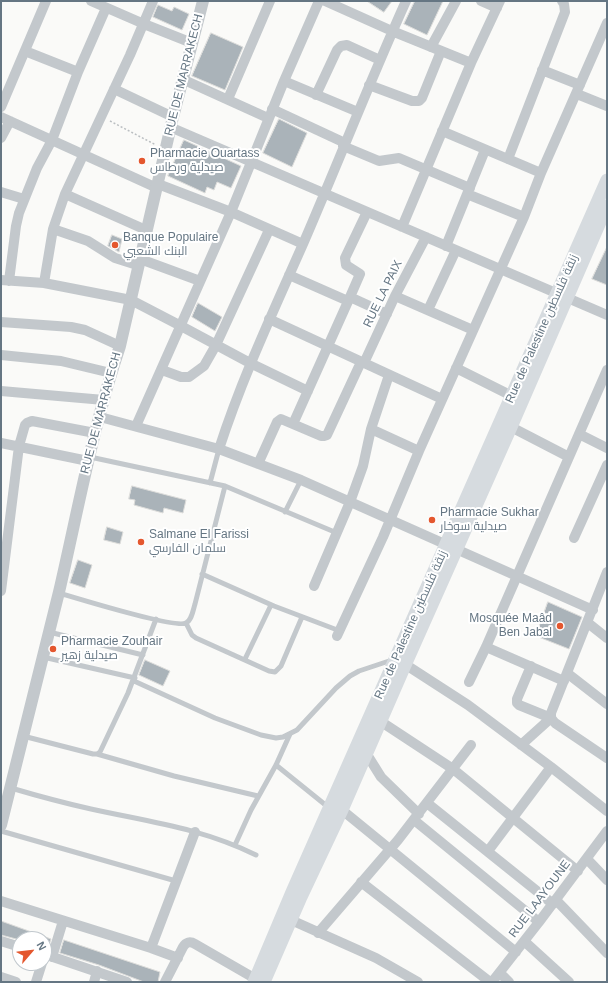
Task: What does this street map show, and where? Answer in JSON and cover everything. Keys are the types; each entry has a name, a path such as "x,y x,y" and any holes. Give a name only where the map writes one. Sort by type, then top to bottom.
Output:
{"main road":[{"name":"Rue de Palestine زنقة فلسطين","path":"451,547 511,427 607,180"},
{"name":"Rue de Palestine زنقة فلسطين","path":"258,981 291,920 336,809 451,547 512,396 607,206"},
{"name":"Rue de Palestine زنقة فلسطين","path":"258,981 292,892 366,753 380,721 401,661"}],"street":[{"path":"1,107 46,1"},
{"path":"91,1 192,43"},
{"path":"44,283 53,229 65,194 144,24 153,1"},
{"name":"RUE DE MARRAKECH","path":"1,825 58,593 88,459 111,373 120,346 165,149 203,1"},
{"path":"228,99 270,1"},
{"path":"136,426 182,326 200,281 231,212 270,114 319,1"},
{"path":"325,1 392,31 471,62"},
{"path":"219,449 231,410 250,364 303,244 369,85 406,1"},
{"path":"431,47 456,1"},
{"path":"402,227 471,62 498,5 481,1"},
{"path":"508,159 565,12 562,1"},
{"path":"106,8 78,72 52,140 37,168 24,199 16,226 5,280 44,283 131,300 216,344 250,364 308,391"},
{"path":"338,633 390,520 607,23"},
{"path":"316,94 337,50 341,46 347,45 380,60"},
{"path":"25,51 78,72"},
{"path":"369,85 412,101 419,101 422,98 441,51"},
{"path":"542,70 607,106"},
{"path":"182,79 228,99 270,114 344,144 379,162 399,158 426,169 468,191 524,216"},
{"path":"284,81 358,112"},
{"path":"114,89 172,122 251,162 607,315"},
{"path":"1,138 6,119 157,186 231,212 303,244"},
{"path":"442,131 541,173"},
{"path":"428,310 451,248 468,191 485,150"},
{"path":"1,192 24,199"},
{"path":"65,194 146,230"},
{"path":"258,464 277,422 281,419 293,424 360,274 346,265 345,258 367,212"},
{"path":"53,229 88,241 115,258 138,262 200,281"},
{"path":"162,370 181,377 189,377 204,366 216,344 269,230"},
{"name":"RUE LA PAIX","path":"293,424 321,436 327,434 395,296 426,237"},
{"path":"289,274 387,314"},
{"path":"395,296 473,330"},
{"path":"269,319 442,399"},
{"path":"1,322 71,327 85,330 120,346"},
{"path":"1,355 61,361 111,373"},
{"path":"456,368 512,396"},
{"path":"469,682 486,647 607,370"},
{"path":"314,586 350,502 362,466 371,429 389,375"},
{"path":"1,391 104,400"},
{"path":"100,417 219,449 301,480 593,610"},
{"path":"1,591 19,446 25,425 32,421 95,433"},
{"path":"511,427 569,457"},
{"path":"371,429 419,451"},
{"path":"579,434 607,448"},
{"path":"1,443 88,459"},
{"path":"574,538 607,465"},
{"path":"521,745 551,718 551,713 607,572"},
{"path":"588,623 607,638"},
{"path":"486,647 531,666 566,677 607,704"},
{"path":"401,661 468,705 607,811"},
{"path":"531,666 517,699 519,705 551,718 555,723 607,758"},
{"path":"380,721 453,769 578,871"},
{"path":"318,933 390,850 471,745"},
{"path":"366,753 381,777 416,817 540,922"},
{"path":"488,851 551,767"},
{"path":"427,802 554,902 607,953"},
{"path":"336,809 390,850 516,952"},
{"name":"RUE LAAYOUNE","path":"491,982 540,922 607,831"},
{"path":"151,948 196,832"},
{"path":"587,859 607,880"},
{"path":"361,882 491,982"},
{"path":"1,901 151,948 178,958"},
{"path":"291,920 376,958 418,982"},
{"path":"52,943 63,921"},
{"path":"1,941 12,944"},
{"path":"524,941 569,982"},
{"path":"167,981 184,945 188,942 192,942 258,981"},
{"path":"52,959 97,971 127,982"},
{"path":"36,982 40,971"},
{"path":"94,982 97,971"},
{"path":"500,972 509,982"},
{"path":"1,977 16,982"}],"lane":[{"path":"210,483 219,449"},
{"path":"88,459 225,486 337,533"},
{"path":"285,512 301,480"},
{"path":"58,593 156,619 180,624 186,623 191,616 225,486"},
{"path":"202,574 338,633"},
{"path":"245,659 271,605"},
{"path":"186,623 196,638 269,671 276,671 281,666 302,617"},
{"path":"97,754 100,752 107,739 134,679 156,619"},
{"path":"48,632 143,655"},
{"path":"42,657 134,679 215,718 261,735 276,738 290,734 304,723 336,688 350,676 359,671 401,661"},
{"path":"235,845 258,796 276,765 290,734"},
{"path":"22,736 97,754 174,776 258,796"},
{"path":"276,765 336,809"},
{"path":"10,788 85,808 154,821 196,832 235,845 256,855"},
{"path":"1,831 176,881"}],"path":[{"path":"101,117 165,149"}],"building":[{"path":"367,1 392,1 384,12"},
{"path":"415,1 443,1 427,35 404,24"},
{"path":"158,5 172,11 174,7 189,14 182,30 153,17"},
{"path":"211,33 243,47 225,90 192,76"},
{"path":"279,119 307,133 292,167 263,153"},
{"path":"184,140 241,166 231,188 217,182 214,190 207,187 205,193 168,176"},
{"name":"Banque Populaire البنك الشعبي","path":"112,235 122,239 119,252 108,246"},
{"path":"607,247 607,285 592,279"},
{"path":"198,303 222,317 215,331 192,317"},
{"path":"132,486 186,500 183,513 164,508 163,513 134,505 135,500 129,499"},
{"path":"107,527 123,532 120,544 104,540"},
{"path":"78,560 92,565 85,588 70,583"},
{"name":"Mosquée Maâd Ben Jabal","path":"548,602 582,617 569,649 536,636"},
{"path":"145,660 170,671 163,686 139,675"},
{"path":"1,921 29,931 12,931 12,938 1,935"},
{"path":"64,940 160,972 158,982 144,982 99,965 60,953"}],"place":[{"name":"Pharmacie Ouartass صيدلية ورطاس","path":"142,161"},
{"name":"Banque Populaire البنك الشعبي","path":"115,245"},
{"name":"Pharmacie Sukhar صيدلية سوخار","path":"432,520"},
{"name":"Salmane El Farissi سلمان الفارسي","path":"141,542"},
{"name":"Mosquée Maâd Ben Jabal","path":"560,626"},
{"name":"Pharmacie Zouhair صيدلية زهير","path":"53,649"}]}
